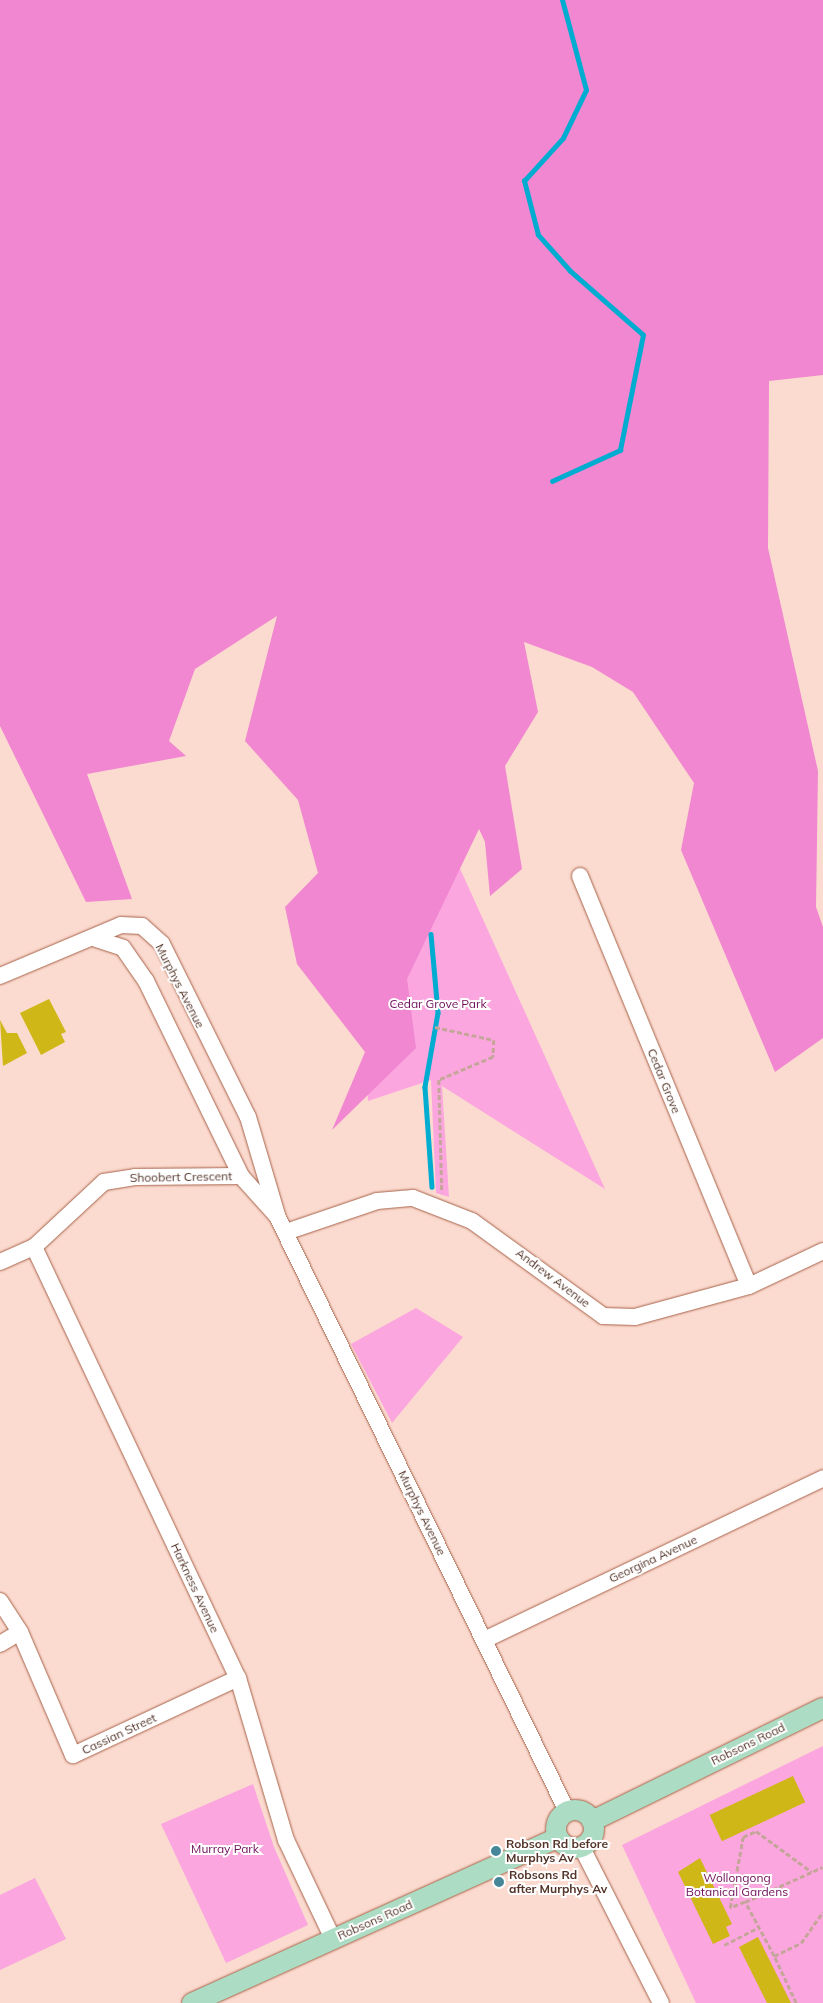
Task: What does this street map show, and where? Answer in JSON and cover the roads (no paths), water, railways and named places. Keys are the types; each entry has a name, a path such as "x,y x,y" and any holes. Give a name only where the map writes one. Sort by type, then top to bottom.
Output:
{"main road":[{"name":"Robsons Road","path":"592,1821 823,1708"},
{"path":"580,1810 592,1821 592,1836 581,1846 567,1846 558,1838 557,1820 567,1811 580,1810"},
{"name":"Robsons Road","path":"192,2003 558,1838"}],"street":[{"name":"Cedar Grove","path":"580,876 749,1286"},
{"name":"Murphys Avenue","path":"96,939 120,925 142,926 162,944 248,1117 277,1216"},
{"path":"0,976 96,939"},
{"name":"Murphys Avenue","path":"96,939 123,948 146,981 241,1176 277,1216 286,1232 567,1811"},
{"name":"Shoobert Crescent","path":"0,1262 34,1247 104,1182 135,1177 241,1176"},
{"name":"Andrew Avenue","path":"286,1232 376,1201 413,1198 472,1221 603,1316 635,1317 749,1286 823,1251"},
{"name":"Harkness Avenue","path":"34,1247 238,1678 286,1840 334,1938"},
{"name":"Georgina Avenue","path":"484,1640 823,1478"},
{"name":"Cassian Street","path":"0,1601 20,1632 73,1755 238,1678"},
{"path":"0,1644 20,1632"},
{"path":"581,1846 661,2003"}],"waterway":[{"path":"552,481 620,450 643,335 570,271 538,235 524,181 563,138 586,90 562,0"},
{"path":"431,934 438,1013 425,1087 432,1187"}],"place":[{"name":"Robson Rd before Murphys Av","path":"496,1851"},
{"name":"Robsons Rd after Murphys Av","path":"499,1882"}],"park label":[{"name":"Cedar Grove Park","path":"438,1004"},
{"name":"Murray Park","path":"225,1849"},
{"name":"Wollongong Botanical Gardens","path":"737,1885"}]}
